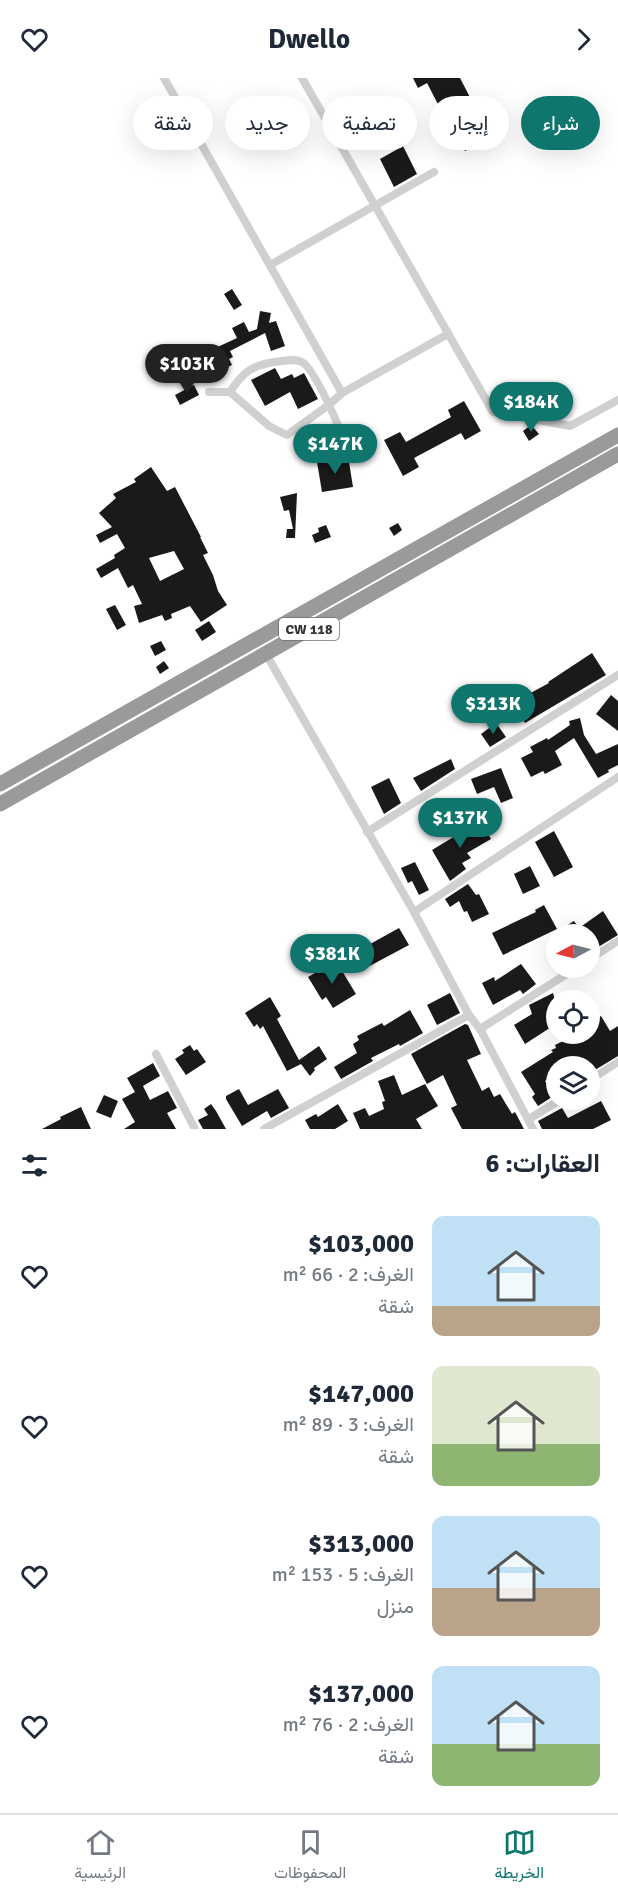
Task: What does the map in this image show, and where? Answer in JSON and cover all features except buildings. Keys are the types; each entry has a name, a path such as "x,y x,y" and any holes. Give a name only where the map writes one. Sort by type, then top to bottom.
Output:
{"highway":[{"name":"CW 118","path":"0,784 618,435"},
{"name":"CW 118","path":"0,804 618,454"}],"street":[{"path":"164,78 342,393"},
{"path":"302,78 493,411 570,426 618,400"},
{"path":"270,265 434,172"},
{"path":"209,392 230,392 269,426 287,435 342,393 448,334"},
{"path":"230,392 242,375 259,364 290,360 302,362 330,404 351,456"},
{"path":"266,654 414,912 469,1015 480,1029 533,1129"},
{"path":"367,832 618,675"},
{"path":"414,912 618,777"},
{"path":"600,952 618,940"},
{"path":"480,1029 560,978"},
{"path":"264,1129 469,1015"},
{"path":"156,1054 195,1129"},
{"path":"600,1074 618,1062"},
{"path":"529,1119 546,1109"}]}
